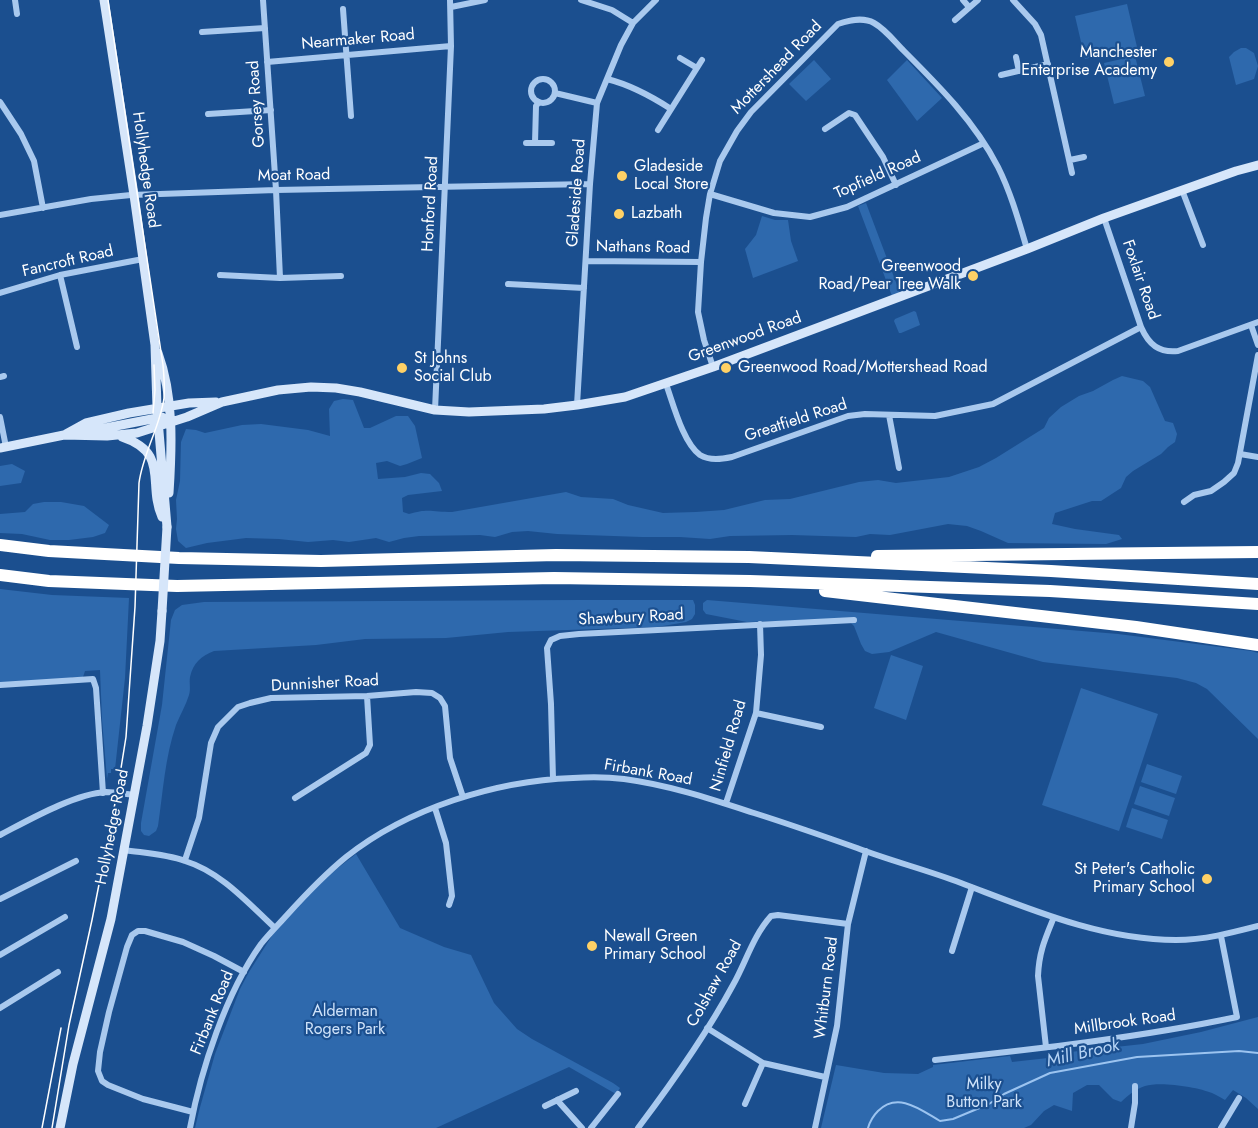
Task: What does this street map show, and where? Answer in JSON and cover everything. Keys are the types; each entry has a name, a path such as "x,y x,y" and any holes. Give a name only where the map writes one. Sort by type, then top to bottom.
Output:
{"highway":[{"path":"0,545 49,551 178,558 321,561 556,555 749,557 1258,552"},
{"path":"749,557 1258,584"},
{"path":"0,575 49,581 177,586 554,578 750,581 1050,591 1258,604"},
{"path":"750,581 1136,627 1258,645"}],"street":[{"path":"15,0 17,14"},
{"name":"Hollyhedge Road","path":"104,0 155,345 167,527"},
{"name":"Gorsey Road","path":"262,0 272,110 280,278"},
{"path":"450,3 485,0"},
{"path":"581,0 612,10 633,23"},
{"name":"Gladeside Road","path":"577,405 597,103 621,45 633,23 656,0"},
{"path":"963,0 969,7"},
{"path":"955,20 978,0"},
{"path":"1012,0 1035,24 1041,35 1072,173"},
{"name":"Honford Road","path":"435,410 451,46 450,3"},
{"path":"343,9 351,116"},
{"name":"Mottershead Road","path":"712,367 698,312 701,262 710,194 720,161 751,112 838,24 846,21 866,20 875,23 959,108 999,169 1027,249"},
{"path":"202,32 265,28"},
{"name":"Nearmaker Road","path":"267,62 451,46"},
{"path":"1016,57 1019,71"},
{"path":"680,58 697,68"},
{"path":"658,130 702,60"},
{"path":"1001,75 1048,64"},
{"path":"543,78 550,80 555,87 555,93 550,101 539,102 532,97 532,84 543,78"},
{"path":"607,79 650,95 671,109"},
{"path":"555,93 597,103"},
{"path":"0,102 21,134 34,161 43,208"},
{"path":"535,143 536,106 539,102"},
{"path":"208,114 272,110"},
{"path":"825,129 849,113 855,115 883,157 896,184"},
{"path":"526,143 552,143"},
{"name":"Topfield Road","path":"710,194 774,213 810,217 847,207 984,143"},
{"path":"1070,160 1084,157"},
{"name":"Greenwood Road","path":"158,417 170,423 222,402 278,390 311,387 360,392 435,410 469,412 504,412 577,405 625,397 712,367 1104,218 1258,165"},
{"name":"Moat Road","path":"0,215 91,198 134,195 590,184"},
{"path":"1182,190 1203,246"},
{"name":"Foxlair Road","path":"1104,218 1141,327 1145,336 1156,348 1168,352 1178,351 1258,322"},
{"name":"Fancroft Road","path":"0,293 60,275 143,259"},
{"name":"Nathans Road","path":"586,261 701,262"},
{"path":"60,275 77,347"},
{"path":"220,275 280,278 341,276"},
{"path":"508,284 584,288"},
{"path":"1251,325 1258,345"},
{"name":"Greatfield Road","path":"666,384 686,438 701,456 720,459 732,457 848,416 865,414 935,416 993,404 1141,327"},
{"name":"Hollyhedge Road","path":"60,1128 86,1012 111,919 156,669 170,482 171,406 165,371 155,345"},
{"path":"1184,502 1194,495 1211,490 1234,473 1255,387 1258,355"},
{"name":"Greenwood Road","path":"3,448 64,435 120,436 141,432 171,406 222,402"},
{"path":"889,415 899,468"},
{"path":"0,417 3,448"},
{"path":"64,435 158,417"},
{"path":"120,436 144,448 152,459 159,510 167,527"},
{"path":"1240,454 1258,458"},
{"name":"Shawbury Road","path":"553,779 547,648 550,640 560,636 579,634 854,620"},
{"name":"Ninfield Road","path":"726,804 756,713 761,656 760,624"},
{"path":"0,685 93,679 96,688 103,793"},
{"name":"Dunnisher Road","path":"185,860 199,818 211,743 218,727 238,707 271,698 432,693 446,706 450,758 464,797"},
{"path":"295,798 366,753 370,745 367,696"},
{"path":"756,713 821,727"},
{"name":"Firbank Road","path":"190,1128 208,1059 220,1025 244,972 262,942 309,890 358,847 391,828 464,797 507,785 594,777 621,778 662,785 818,834 1054,917 1095,929 1136,937 1178,940 1221,936 1258,926"},
{"path":"0,835 71,801 103,793 135,795"},
{"path":"435,808 446,843 452,896 449,906"},
{"path":"124,850 185,860 207,870 225,882 275,927"},
{"name":"Whitburn Road","path":"815,1128 837,1026 848,924 866,851"},
{"path":"0,899 76,861"},
{"path":"952,951 972,888"},
{"name":"Colshaw Road","path":"638,1128 707,1028 733,985 761,927 771,916 848,924"},
{"path":"0,955 66,917"},
{"path":"1046,1047 1038,965 1041,947 1054,917"},
{"path":"193,1112 143,1099 102,1081 98,1071 100,1052 127,947 132,935 138,931 145,931 183,942 244,972"},
{"name":"Millbrook Road","path":"935,1060 1175,1029 1237,1017 1221,936"},
{"path":"0,1008 58,972"},
{"path":"707,1028 763,1063 825,1077"},
{"path":"745,1104 763,1063"},
{"path":"1131,1128 1135,1086"},
{"path":"545,1106 576,1092"},
{"path":"591,1128 618,1095"},
{"path":"1221,1128 1239,1098"},
{"path":"557,1100 582,1128"}],"green space":[{"path":"1127,4 1137,47 1085,59 1075,16"},
{"path":"1241,48 1254,53 1258,66 1254,79 1236,85 1229,57"},
{"path":"1135,56 1145,96 1114,104 1104,63"},
{"path":"814,60 831,79 806,101 789,84"},
{"path":"907,60 942,98 917,121 887,80"},
{"path":"866,203 900,293 892,296 858,206"},
{"path":"762,216 775,220 788,220 791,241 798,261 753,278 745,249 756,235"},
{"path":"914,311 920,325 899,333 895,319"},
{"path":"1122,376 1143,381 1150,387 1165,421 1173,423 1177,434 1175,442 1161,454 1133,471 1126,477 1121,488 1101,501 1092,501 1055,513 1052,524 1119,535 1122,539 1106,544 1008,543 967,526 948,524 890,535 870,534 856,537 792,535 730,536 710,539 528,531 512,532 495,537 480,535 419,536 389,542 376,538 349,542 333,540 308,542 246,538 186,548 178,541 176,500 180,481 181,442 186,429 205,433 242,425 261,424 308,430 330,436 329,409 334,401 343,399 353,400 364,428 370,428 396,416 408,416 415,426 422,458 400,466 387,461 376,463 378,479 421,473 430,474 439,483 442,491 408,495 402,498 403,512 409,514 426,511 452,512 566,492 581,497 613,499 663,513 724,510 765,500 790,499 859,482 878,480 896,483 949,477 979,467 996,458 1044,428 1049,418 1061,407"},
{"path":"12,464 25,471 21,483 0,486 0,466"},
{"path":"44,502 84,506 109,525 105,533 69,540 50,540 22,534 0,533 0,514 25,512 33,504"},
{"path":"0,589 52,595 129,598 125,678 115,769 111,769 107,779 100,670 85,671 83,677 72,677 69,681 0,685"},
{"path":"693,600 695,614 686,622 657,627 508,632 446,638 365,639 209,653 198,661 191,672 189,695 176,725 169,750 158,826 156,831 149,836 144,835 141,831 162,705 171,620 175,610 182,605 204,602"},
{"path":"707,600 1118,634 1251,651 1258,653 1258,739 1207,689 1196,683 1177,678 1043,662 936,632 889,652 872,654 865,651 854,626 847,619 747,622 706,614 703,610 703,603"},
{"path":"891,655 923,666 906,720 874,708"},
{"path":"1081,688 1158,714 1119,831 1042,805"},
{"path":"1147,764 1182,776 1176,794 1141,782"},
{"path":"1140,786 1175,798 1169,816 1134,804"},
{"path":"1132,808 1168,820 1162,839 1126,827"},
{"name":"Alderman Rogers Park","path":"356,854 400,928 444,947 471,955 494,1003 517,1029 613,1083 620,1088 616,1094 569,1067 436,1128 195,1128 215,1054 240,989 249,972 275,931 321,881"},
{"name":"Milky Button Park","path":"1258,1017 1258,1109 1233,1090 1225,1100 1212,1093 1179,1085 1152,1085 1135,1091 1121,1102 1113,1099 1099,1085 1087,1085 1073,1093 1072,1111 1054,1105 1044,1111 1031,1125 1024,1128 821,1128 836,1065 884,1073 918,1074 933,1065 1010,1056 1012,1062 1048,1058 1070,1052 1143,1044"}],"waterway":[{"name":"Mill Brook","path":"868,1128 878,1111 893,1103 909,1104 940,1121 953,1119 989,1104 1004,1094 1050,1073 1137,1057 1239,1051 1258,1053"}],"tram line":[{"path":"52,1128 69,1025 92,920 126,737 135,607 139,483 162,409 164,394 163,365 108,0"},
{"path":"153,413 154,365"},
{"path":"42,1128 61,1028"}],"place":[{"name":"Manchester Enterprise Academy","path":"1169,62"},
{"name":"Gladeside Local Store","path":"622,176"},
{"name":"Lazbath","path":"619,214"},
{"name":"Greenwood Road/Pear Tree Walk","path":"973,276"},
{"name":"St Johns Social Club","path":"402,368"},
{"name":"Greenwood Road/Mottershead Road","path":"726,368"},
{"name":"St Peter's Catholic Primary School","path":"1207,879"},
{"name":"Newall Green Primary School","path":"592,946"}]}
